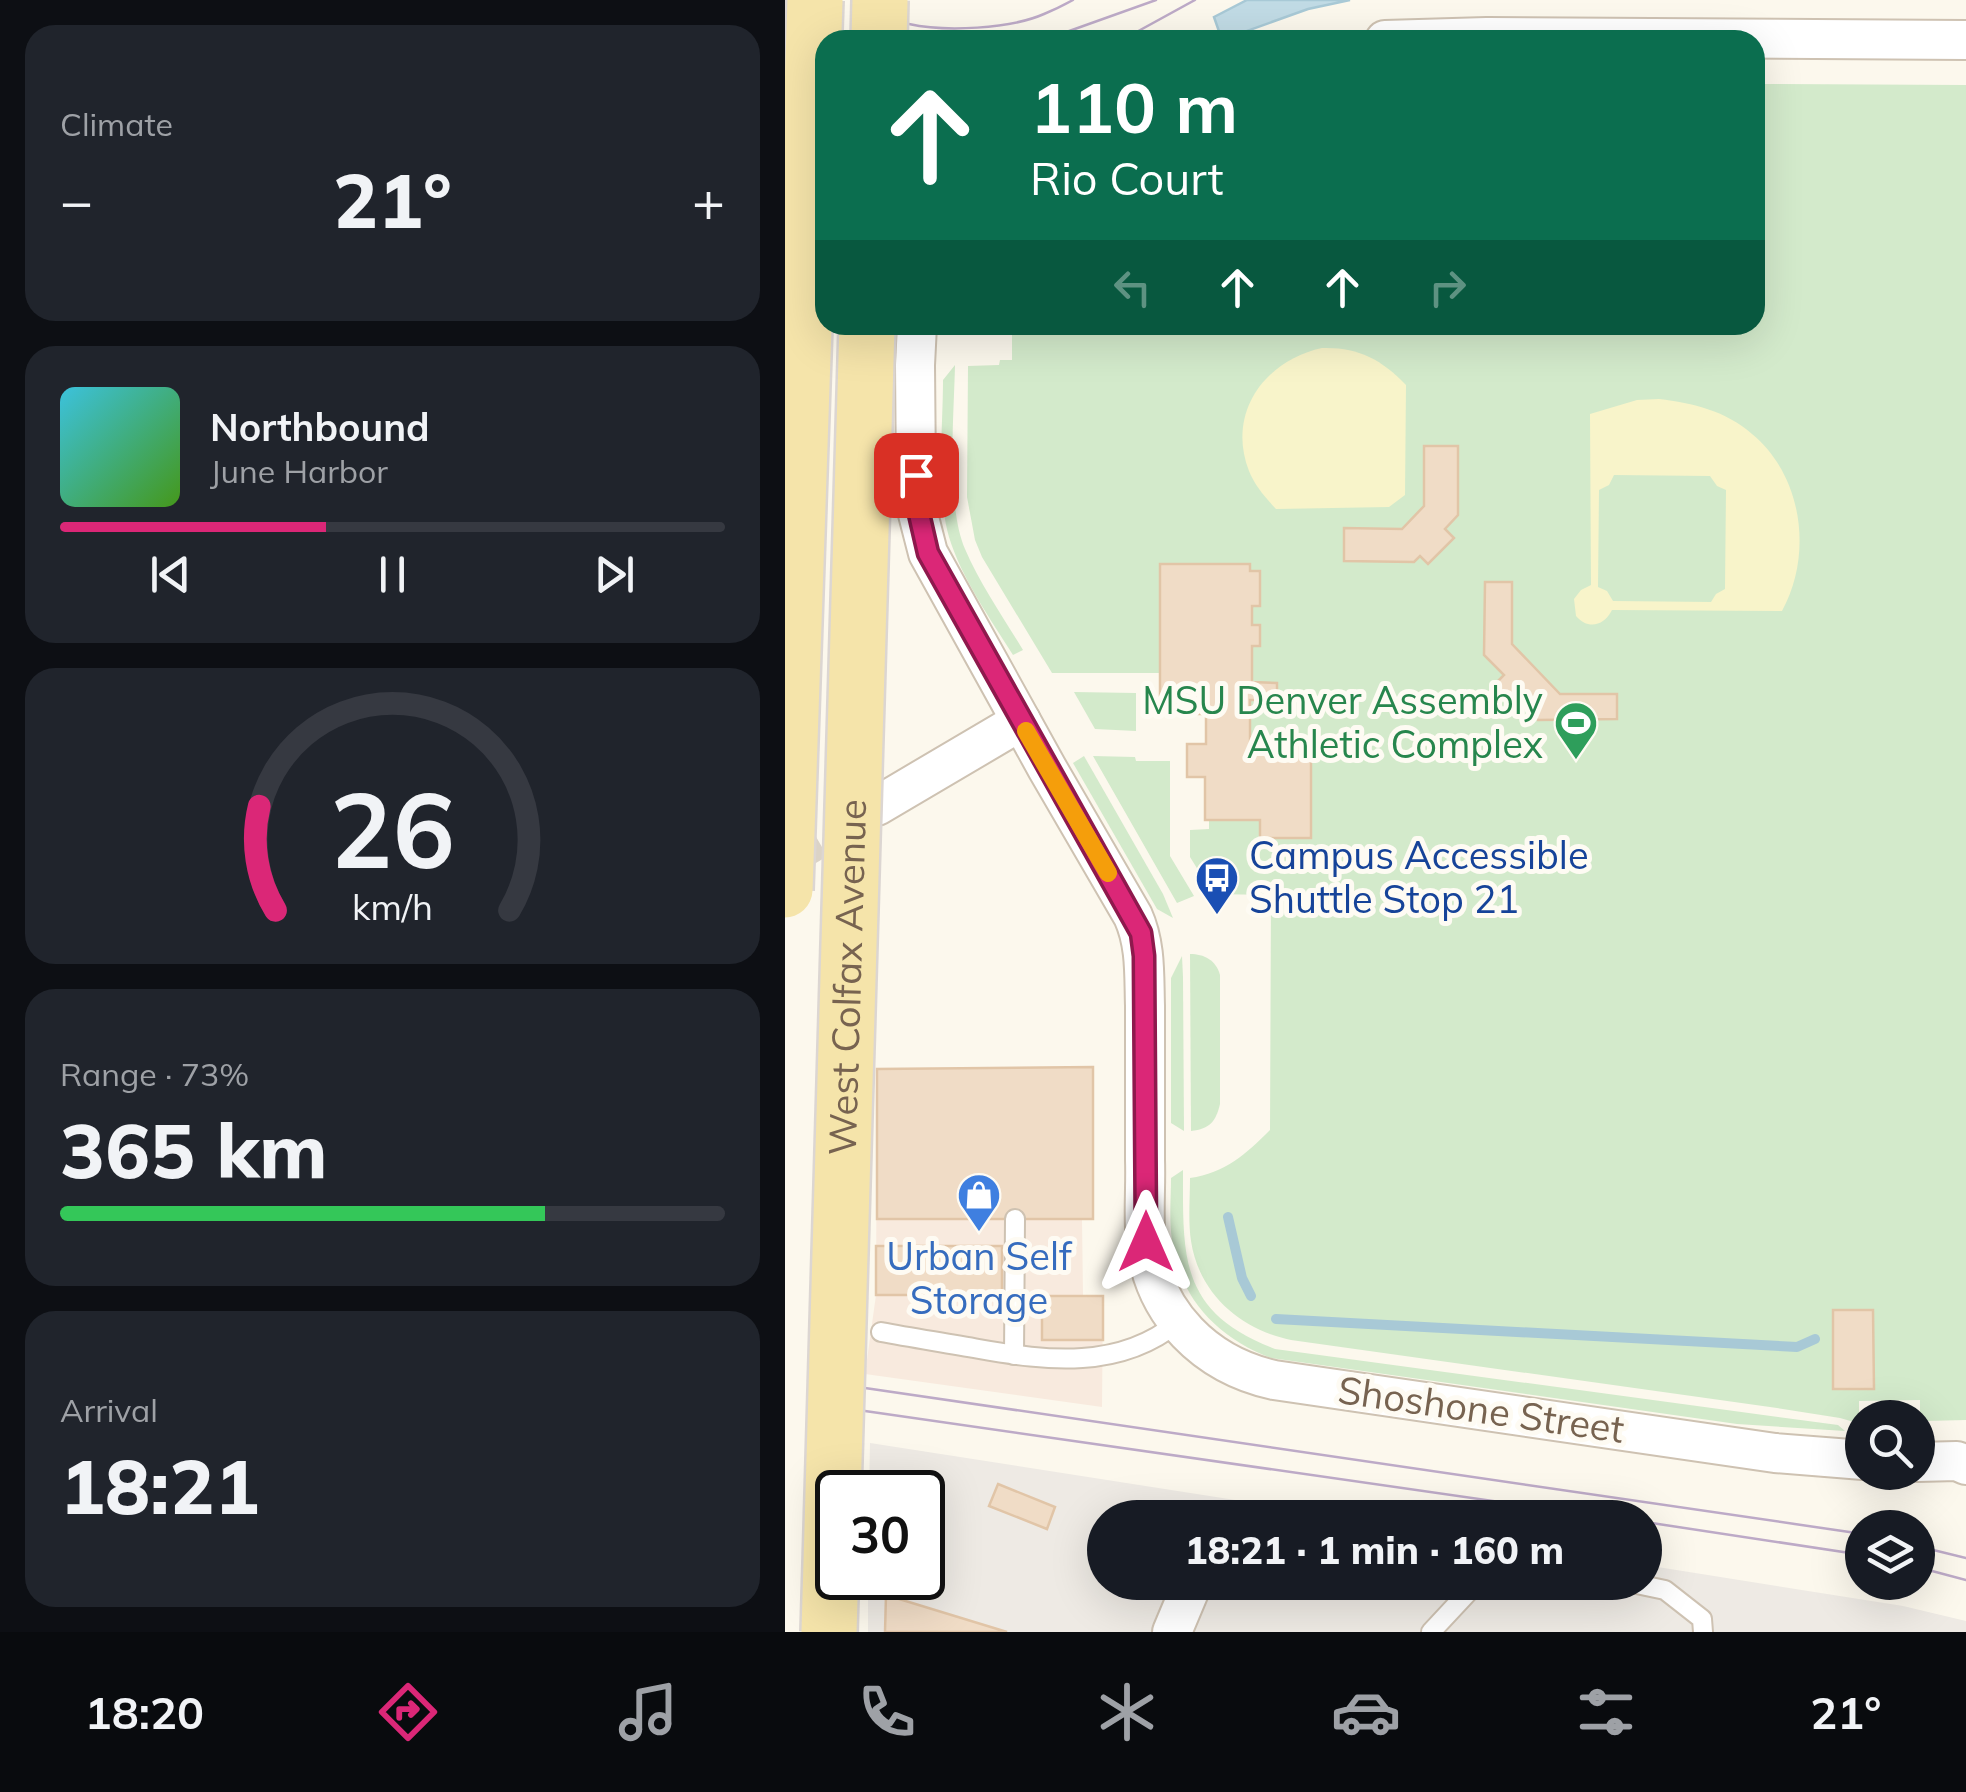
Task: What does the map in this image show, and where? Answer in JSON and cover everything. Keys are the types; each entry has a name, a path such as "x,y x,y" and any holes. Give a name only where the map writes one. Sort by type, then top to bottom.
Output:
{"main road":[{"name":"West Colfax Avenue","path":"785,890 815,0"},
{"path":"879,30 880,0"},
{"name":"West Colfax Avenue","path":"829,1632 867,335"}],"street":[{"path":"1765,39 1966,40"},
{"path":"877,806 1021,721 928,553 916,475 916,335"},
{"name":"Shoshone Street","path":"1021,721 1141,933 1146,1242 1161,1296 1199,1345 1225,1364 1273,1380 1775,1453 1845,1459"},
{"path":"1935,1462 1963,1461"},
{"path":"1171,1632 1185,1600"}],"lane":[{"path":"1014,1355 1015,1219"},
{"path":"881,1332 1064,1360 1103,1357 1146,1342 1178,1322"},
{"path":"1662,1589 1702,1619 1703,1632"},
{"path":"1431,1632 1461,1600"}],"shaded area":[{"name":"Urban Self Storage","path":"1093,1067 1093,1219 1082,1220 1083,1295 1103,1296 1102,1407 865,1374 876,1295 877,1069"},
{"path":"870,1443 1235,1500 1087,1500 1087,1600 1662,1600 1662,1568 1845,1597 1845,1600 1903,1606 1966,1621 1966,1632 868,1632 868,1600 945,1600 945,1470 869,1470"}],"green space":[{"name":"MSU Denver Assembly Athletic Complex","path":"1765,84 1966,85 1966,1420 1935,1421 1935,1400 1845,1400 1845,1419 1291,1340 1255,1328 1225,1307 1196,1260 1190,1233 1190,1178 1214,1172 1234,1161 1270,1130 1271,895 1213,894 1190,857 1190,830 1209,829 1209,820 1205,820 1205,778 1187,777 1187,744 1206,744 1205,714 1160,714 1159,673 1052,673 982,557 967,497 968,366 999,365 1000,360 1012,360 1012,335 1765,335"},
{"path":"955,365 953,459 959,531 978,575 1023,650 1013,655 961,567 945,519 941,480 943,380"},
{"path":"1074,692 1136,693 1136,731 1095,729"},
{"path":"1084,756 1173,918 1157,909 1073,763"},
{"path":"1093,756 1170,761 1170,856 1194,896 1177,903"},
{"path":"1190,954 1209,959 1220,975 1220,1104 1211,1123 1191,1131"},
{"path":"1182,956 1184,1131 1171,1123 1171,978"},
{"path":"1183,1170 1187,1256 1204,1299 1220,1318 1275,1349 1838,1425 1845,1431 1737,1424 1271,1358 1218,1327 1192,1298 1176,1261 1172,1240 1171,1178"}],"sand":[{"path":"1322,348 1368,356 1406,385 1405,495 1389,507 1276,509 1249,471 1243,429 1256,392 1284,364"},
{"path":"1637,400 1672,401 1720,414 1742,426 1769,451 1792,494 1800,541 1798,566 1782,611 1612,610 1605,620 1595,624 1576,616 1574,599 1591,585 1590,414","holes":["1614,475 1710,476 1726,490 1725,589 1711,602 1613,601 1607,591 1598,587 1599,490 1609,485"]}],"water":[{"path":"1247,0 1350,0 1308,9 1250,30 1219,30 1214,17"}],"building":[{"path":"1424,446 1458,446 1458,515 1445,529 1454,538 1428,564 1420,556 1414,562 1344,561 1344,528 1402,529 1424,506"},
{"path":"1160,564 1250,564 1250,571 1260,571 1260,606 1252,606 1252,625 1260,625 1260,646 1252,646 1252,682 1277,683 1277,700 1250,700 1250,742 1311,743 1311,838 1260,838 1260,820 1205,820 1205,777 1187,777 1187,744 1206,744 1206,714 1160,714"},
{"path":"1485,582 1512,582 1512,644 1560,694 1617,694 1617,719 1538,720 1526,707 1521,712 1495,684 1504,675 1484,655"},
{"path":"1093,1067 1093,1219 877,1219 877,1069"},
{"path":"876,1246 1002,1246 1002,1295 876,1295"},
{"path":"1042,1296 1103,1296 1103,1340 1042,1340"},
{"path":"1833,1310 1873,1310 1874,1389 1833,1389"},
{"path":"998,1484 1055,1507 1047,1529 989,1506"},
{"path":"886,1600 902,1600 1007,1632 885,1632"}],"waterway":[{"path":"1228,1217 1242,1278 1251,1296"},
{"path":"1276,1319 1797,1347 1815,1339"}],"tunnel":[{"path":"785,859 869,810"}],"tram line":[{"path":"909,24 941,28 996,26 1030,19 1073,0"},
{"path":"1072,30 1156,0"},
{"path":"1140,30 1195,0"},
{"path":"865,1388 1845,1531"},
{"path":"865,1411 1486,1500"},
{"path":"1662,1525 1845,1552"},
{"path":"1935,1550 1966,1558"},
{"path":"1935,1572 1966,1580"}],"slow traffic":[{"path":"1026,731 1108,873"}],"place":[{"name":"MSU Denver Assembly Athletic Complex","path":"1576,761"},
{"name":"Campus Accessible Shuttle Stop 21","path":"1217,916"},
{"name":"Urban Self Storage","path":"979,1233"}],"route":[{"path":"916,475 928,553 1141,933 1146,1242"}]}
